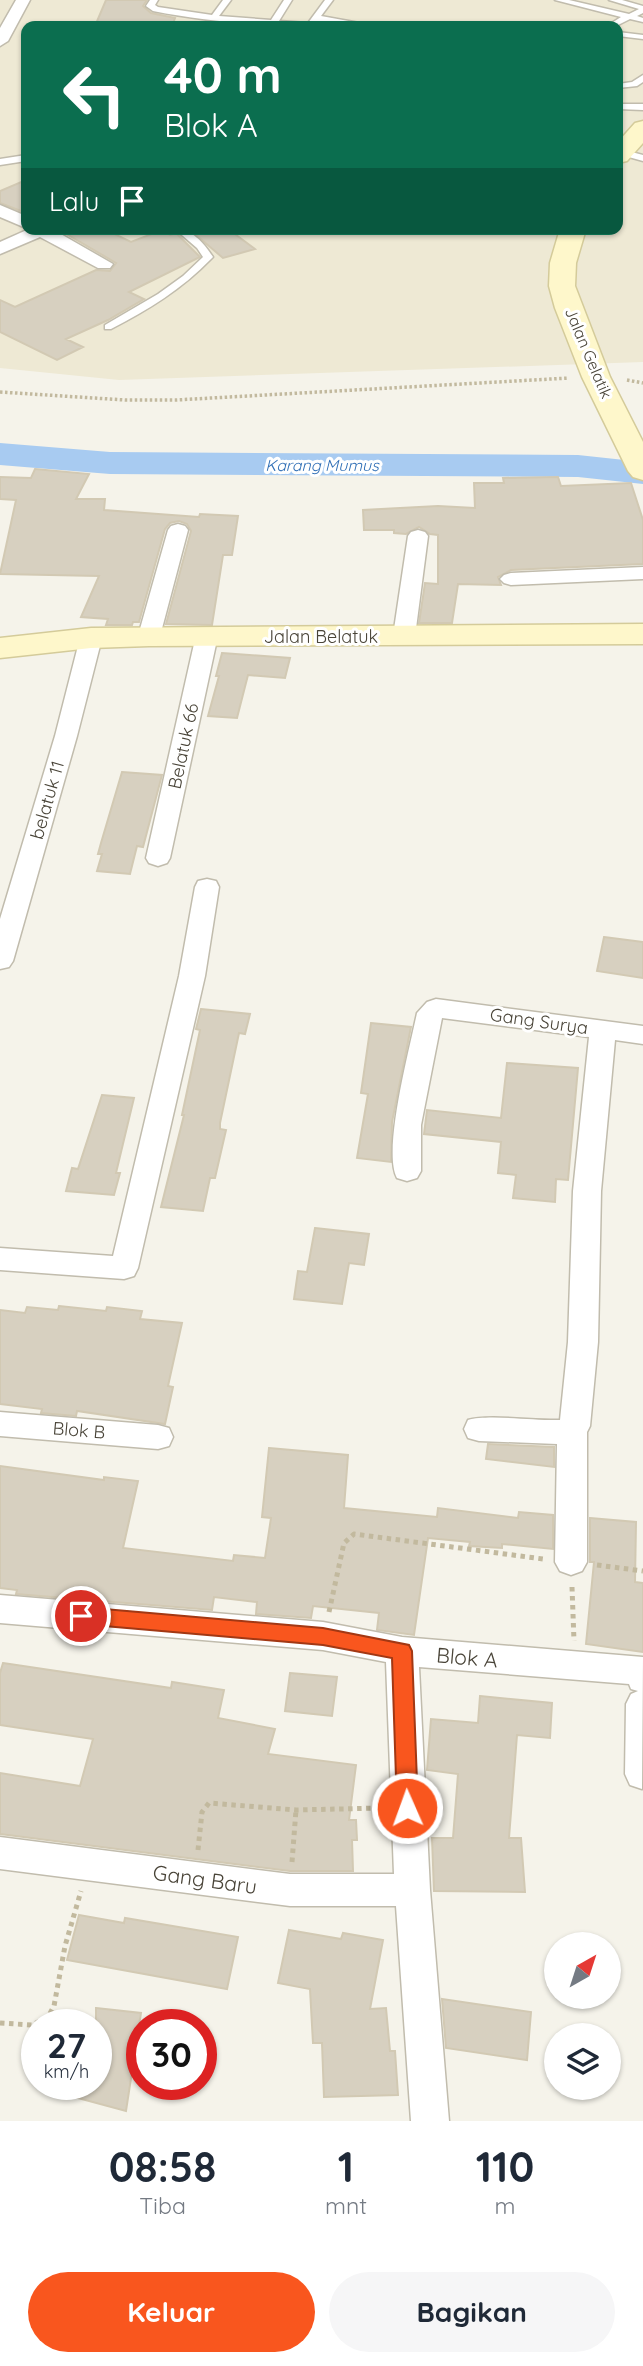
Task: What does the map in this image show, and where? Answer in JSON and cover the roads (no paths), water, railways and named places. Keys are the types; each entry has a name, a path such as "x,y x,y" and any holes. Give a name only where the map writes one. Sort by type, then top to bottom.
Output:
{"street":[{"path":"0,41 23,0"},
{"path":"627,156 643,128"},
{"path":"0,210 21,221"},
{"path":"0,249 23,235"},
{"path":"48,235 104,264"},
{"name":"Jalan Gelatik","path":"571,235 563,263 562,286 596,377 643,471"},
{"path":"149,636 178,530"},
{"path":"404,636 418,536"},
{"path":"511,579 643,573"},
{"name":"Jalan Belatuk","path":"0,648 91,638 149,636 643,634"},
{"name":"Belatuk 66","path":"158,858 207,635"},
{"name":"belatuk 11","path":"0,961 66,736 91,638"},
{"path":"0,1259 124,1268 192,975 207,887"},
{"path":"407,1171 408,1125 430,1013 436,1008"},
{"name":"Gang Surya","path":"436,1008 643,1035"},
{"path":"571,1562 572,1432 577,1419 583,1342 587,1191 603,1030"},
{"name":"Blok B","path":"0,1424 158,1437"},
{"path":"479,1429 524,1433 572,1432"},
{"name":"Blok A","path":"0,1609 323,1636 402,1651 643,1671"},
{"path":"402,1651 407,1808 430,2121"},
{"path":"643,1671 643,1679"},
{"path":"642,1774 643,1704"},
{"name":"Gang Baru","path":"0,1853 290,1890 412,1891"}],"lane":[{"path":"154,0 150,4 152,8 230,21"},
{"path":"214,18 227,0"},
{"path":"274,21 288,0"},
{"path":"315,21 329,0"},
{"path":"559,0 643,20"},
{"path":"615,0 643,9"},
{"path":"618,21 643,9"},
{"path":"623,35 643,37"},
{"path":"623,85 634,84 643,78"},
{"path":"623,107 643,107"},
{"path":"0,162 21,159"},
{"path":"108,327 141,311 196,270 208,257 201,246 187,235"}],"waterway":[{"name":"Karang Mumus","path":"0,454 110,463 578,466 643,473"}]}
